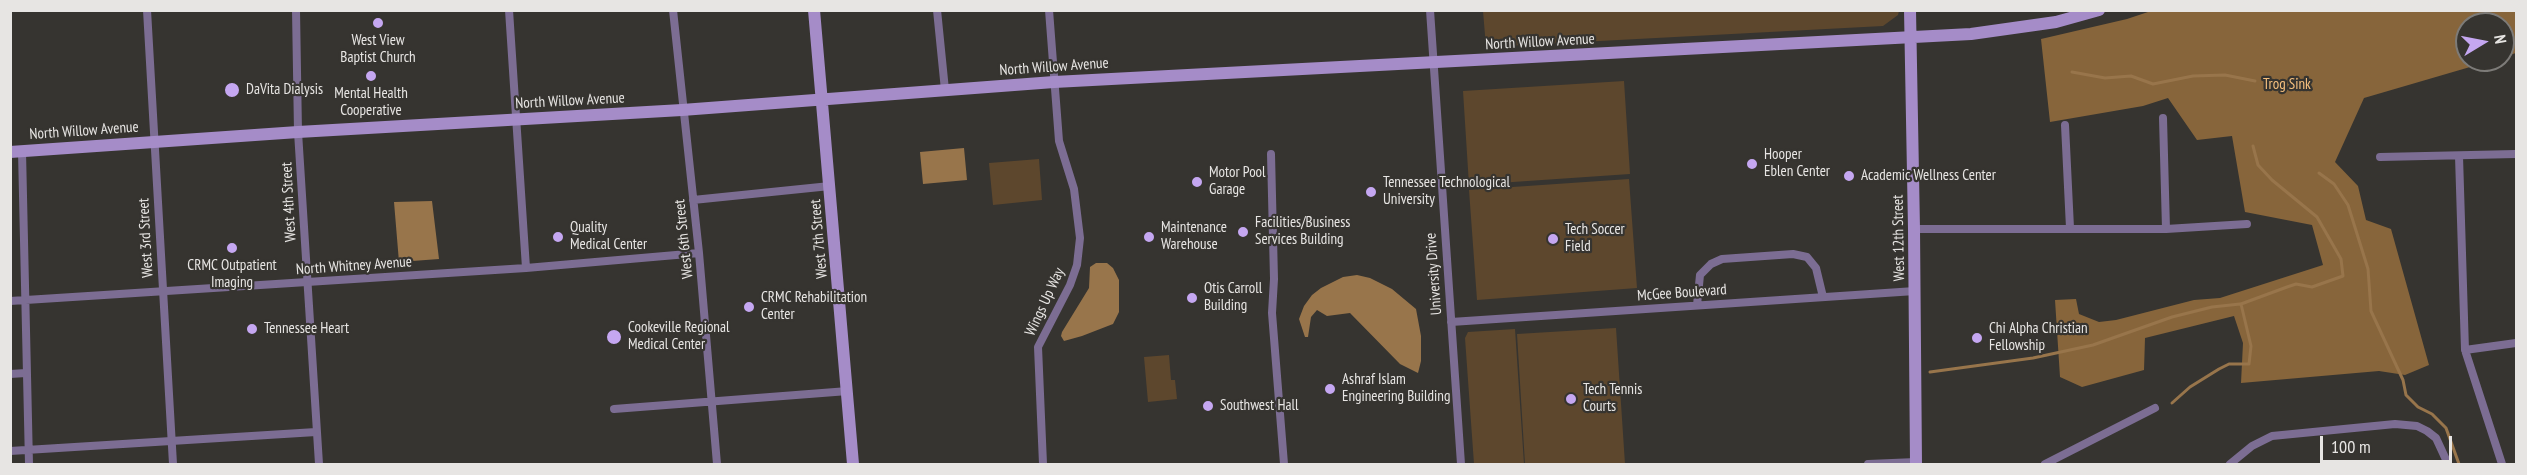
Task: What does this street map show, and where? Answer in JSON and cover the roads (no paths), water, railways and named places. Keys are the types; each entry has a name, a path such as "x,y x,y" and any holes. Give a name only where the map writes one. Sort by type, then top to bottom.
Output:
{"main road":[{"name":"West 7th Street","path":"814,10 853,465"},
{"name":"West 12th Street","path":"1910,10 1916,463"},
{"name":"North Willow Avenue","path":"16,151 682,110 1054,82 1910,37 2010,29 2056,22 2099,10"}],"street":[{"name":"West 3rd Street","path":"147,10 173,465"},
{"name":"West 4th Street","path":"296,10 298,132 319,465"},
{"path":"509,10 526,268"},
{"name":"West 6th Street","path":"673,10 714,402 717,465"},
{"path":"938,10 945,90"},
{"name":"Wings Up Way","path":"1043,465 1038,347 1070,285 1077,265 1080,238 1074,189 1059,141 1049,10"},
{"name":"University Drive","path":"1430,10 1461,465"},
{"path":"2163,118 2166,229"},
{"path":"2065,124 2070,228"},
{"path":"16,151 29,465"},
{"path":"1271,154 1274,279 1272,314 1284,465"},
{"path":"2380,157 2517,154"},
{"path":"2459,156 2465,350 2502,465"},
{"path":"693,200 830,186"},
{"path":"1914,230 2166,229 2247,224"},
{"name":"North Whitney Avenue","path":"10,302 526,268 699,253"},
{"path":"1697,305 1700,275 1711,264 1722,259 1793,254 1807,257 1816,268 1823,297"},
{"name":"McGee Boulevard","path":"1451,322 1915,291"},
{"path":"2465,350 2517,343"},
{"path":"10,374 26,373"},
{"path":"614,409 848,391"},
{"path":"2046,464 2155,408"},
{"path":"2230,465 2252,446 2272,436 2395,424 2417,426 2427,431 2436,438 2447,463"},
{"path":"10,452 316,432"},
{"path":"1868,465 1916,463"}],"waterway":[{"path":"2072,72 2105,78 2131,76 2153,84 2193,76 2225,75 2255,81"},
{"path":"2172,403 2190,387 2219,369 2229,364 2249,364 2251,346 2241,304 2296,284 2312,287 2343,276 2341,259 2317,217 2272,180 2258,165 2253,146"},
{"path":"2319,173 2334,184 2348,205 2368,269 2371,311 2403,380 2406,395 2418,407 2432,414 2446,428 2459,464"},
{"path":"1930,372 2033,358 2093,345 2172,317 2212,307 2240,304"}],"place":[{"name":"West View Baptist Church","path":"378,23"},
{"name":"Mental Health Cooperative","path":"371,76"},
{"name":"DaVita Dialysis","path":"232,90"},
{"name":"Hooper Eblen Center","path":"1752,164"},
{"name":"Academic Wellness Center","path":"1849,176"},
{"name":"Motor Pool Garage","path":"1197,182"},
{"name":"Tennessee Technological University","path":"1371,192"},
{"name":"Facilities/Business Services Building","path":"1243,232"},
{"name":"Quality Medical Center","path":"558,237"},
{"name":"Maintenance Warehouse","path":"1149,237"},
{"name":"Tech Soccer Field","path":"1553,239"},
{"name":"CRMC Outpatient Imaging","path":"232,248"},
{"name":"Otis Carroll Building","path":"1192,298"},
{"name":"CRMC Rehabilitation Center","path":"749,307"},
{"name":"Tennessee Heart","path":"252,329"},
{"name":"Cookeville Regional Medical Center","path":"614,337"},
{"name":"Chi Alpha Christian Fellowship","path":"1977,338"},
{"name":"Ashraf Islam Engineering Building","path":"1330,389"},
{"name":"Tech Tennis Courts","path":"1571,399"},
{"name":"Southwest Hall","path":"1208,406"}],"park label":[{"name":"Trog Sink","path":"2287,85"}]}
